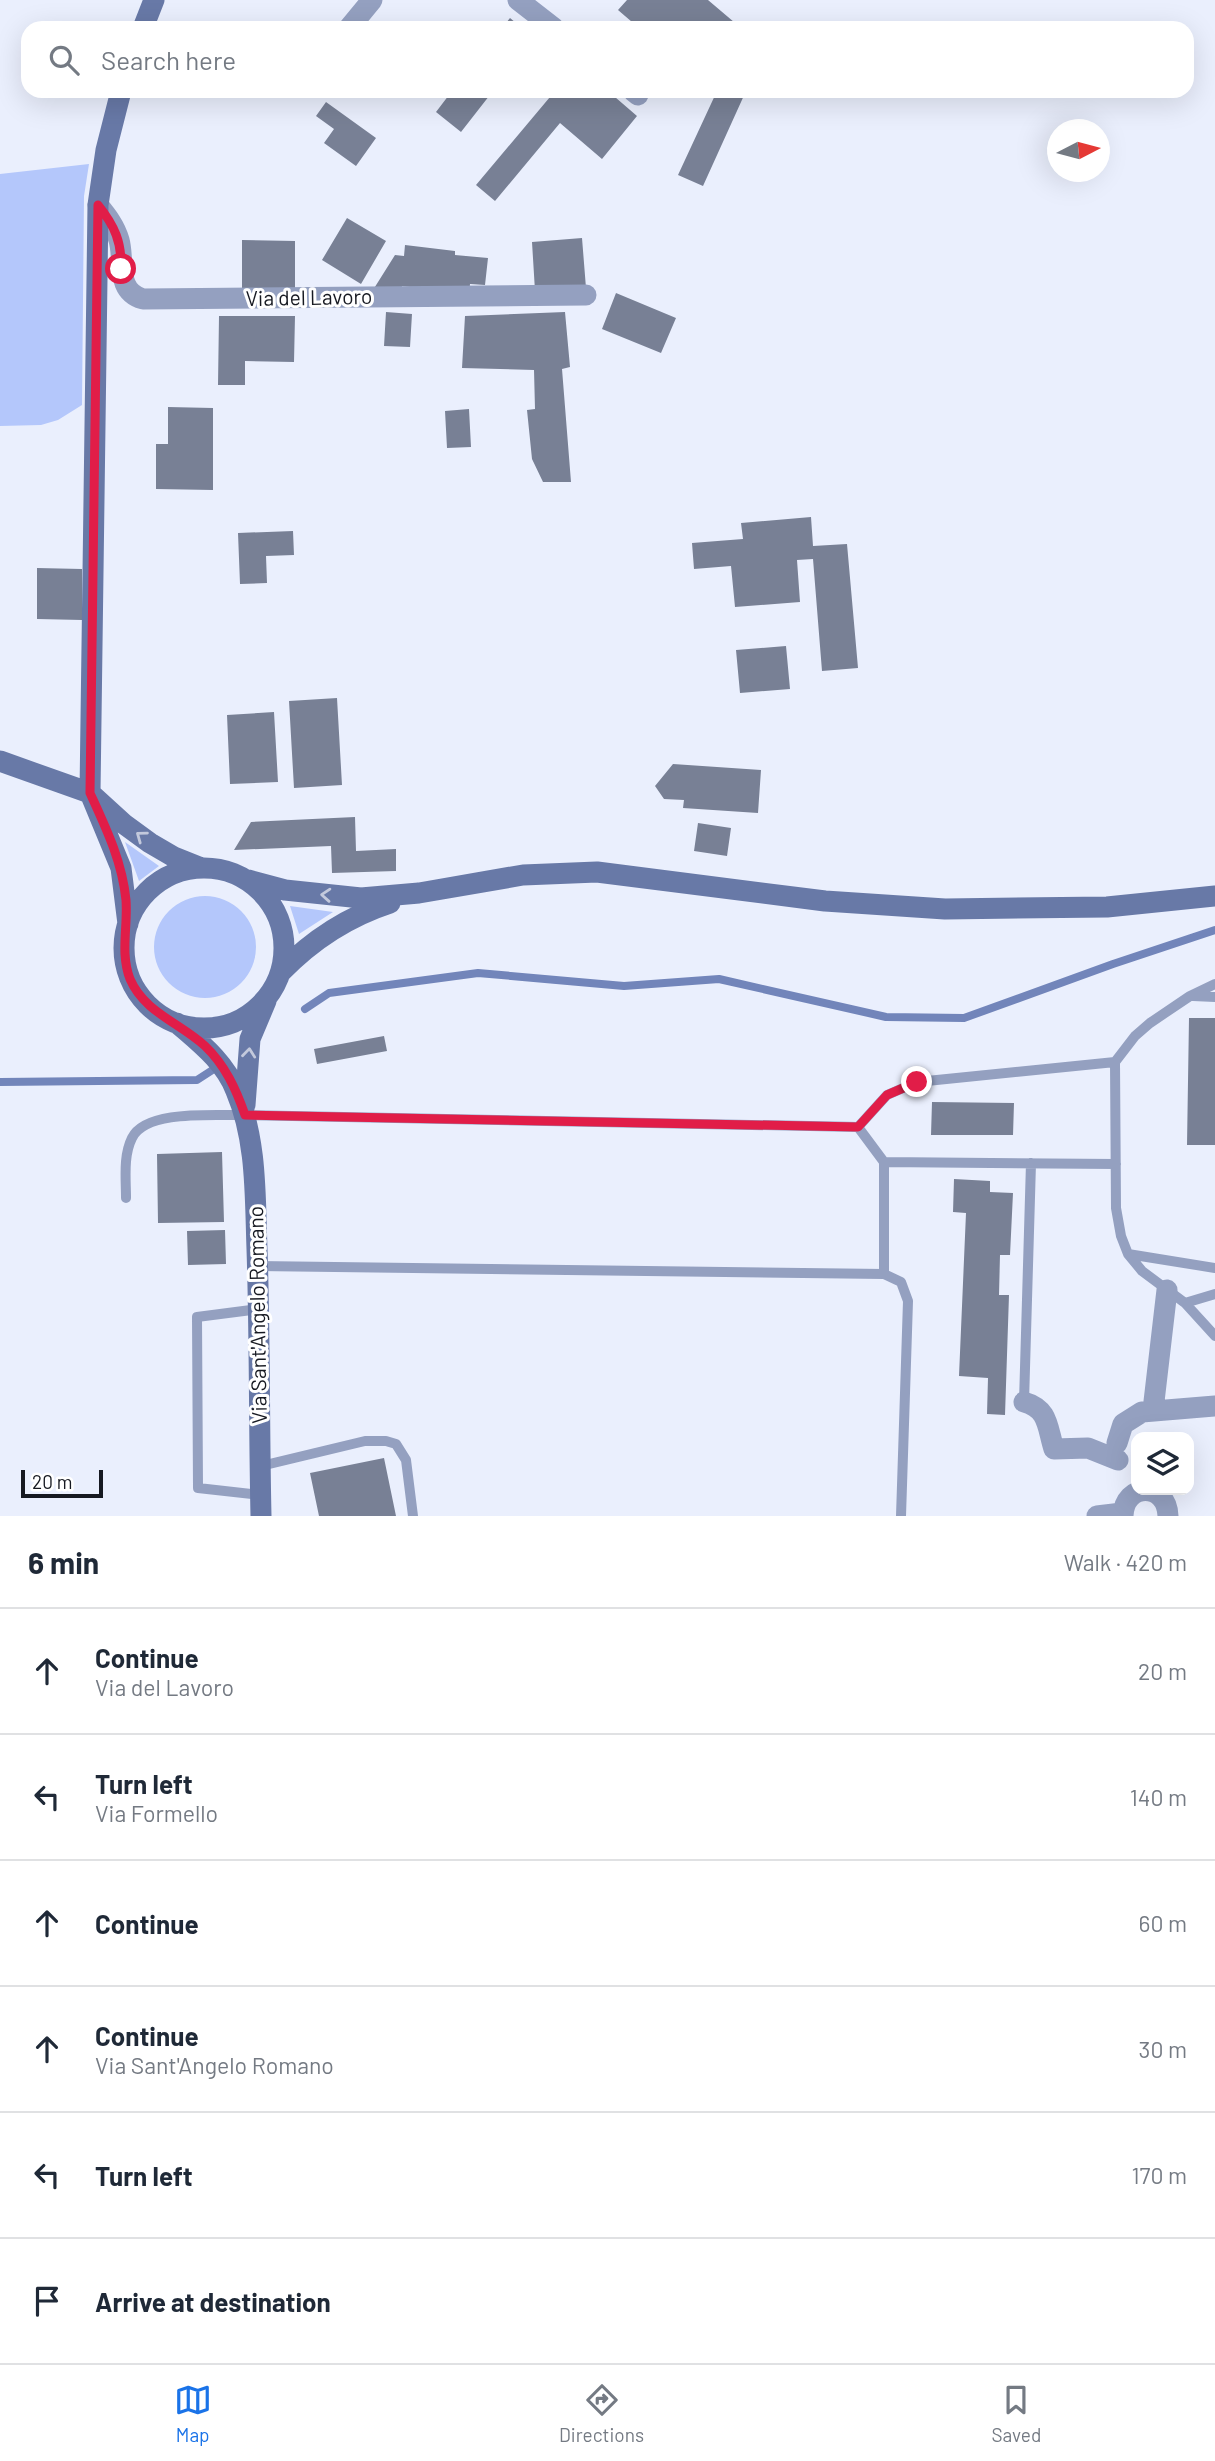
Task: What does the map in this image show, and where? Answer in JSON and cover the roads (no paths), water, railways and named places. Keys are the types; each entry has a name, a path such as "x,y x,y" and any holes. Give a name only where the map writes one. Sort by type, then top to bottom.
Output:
{"main road":[{"path":"146,21 154,0"},
{"path":"119,98 106,150 98,205 90,793 121,868 128,924"},
{"path":"0,761 90,793 124,824 174,857 199,867 224,870 248,880 315,895 361,898 419,893 507,877 577,872 647,877 812,899 909,908 1063,909 1215,896"},
{"path":"199,867 162,879 147,891 135,906 124,942 125,962 141,997 154,1011 177,1023 202,1028 228,1025 251,1013 269,995 281,972 303,950 334,927 364,912 419,893"},
{"path":"248,880 267,898 279,920 285,946 281,972"},
{"name":"Via Sant'Angelo Romano","path":"261,1506 257,1266 253,1170 245,1115 250,1039 258,1015 269,995"},
{"name":"Via Sant'Angelo Romano","path":"177,1023 206,1047 224,1069 235,1088 245,1115"}],"street":[{"path":"355,21 372,0"},
{"path":"518,0 545,21"},
{"name":"Via del Lavoro","path":"98,205 117,233 124,284 135,296 149,300 586,295"},
{"path":"1153,1410 1167,1290"},
{"path":"1024,1402 1036,1405 1044,1414 1054,1449 1117,1451 1123,1424 1142,1412 1215,1406"},
{"path":"1097,1516 1122,1515 1128,1499 1141,1490 1149,1490 1163,1498 1168,1516"}],"lane":[{"path":"1215,984 1190,996 1160,1016 1135,1036 1115,1062 1117,1220 1128,1254 1142,1271 1185,1303 1215,1336"},
{"path":"1190,996 1215,997"},
{"path":"126,1198 128,1150 136,1131 145,1124 169,1117 245,1115 858,1127 887,1095 917,1082 1115,1062"},
{"path":"858,1127 884,1162 884,1274"},
{"path":"884,1162 1116,1164"},
{"path":"1024,1402 1031,1163"},
{"path":"1128,1254 1215,1268"},
{"path":"257,1266 884,1274 901,1282 908,1301 901,1516"},
{"path":"1185,1303 1215,1294"},
{"path":"258,1309 197,1317 198,1488 261,1506"},
{"path":"261,1466 365,1441 396,1444 406,1460 413,1516"}],"waterway":[{"path":"305,1009 329,993 478,973 624,986 719,979 886,1017 964,1018 1215,930"},
{"path":"0,1082 197,1080 214,1069"}]}
